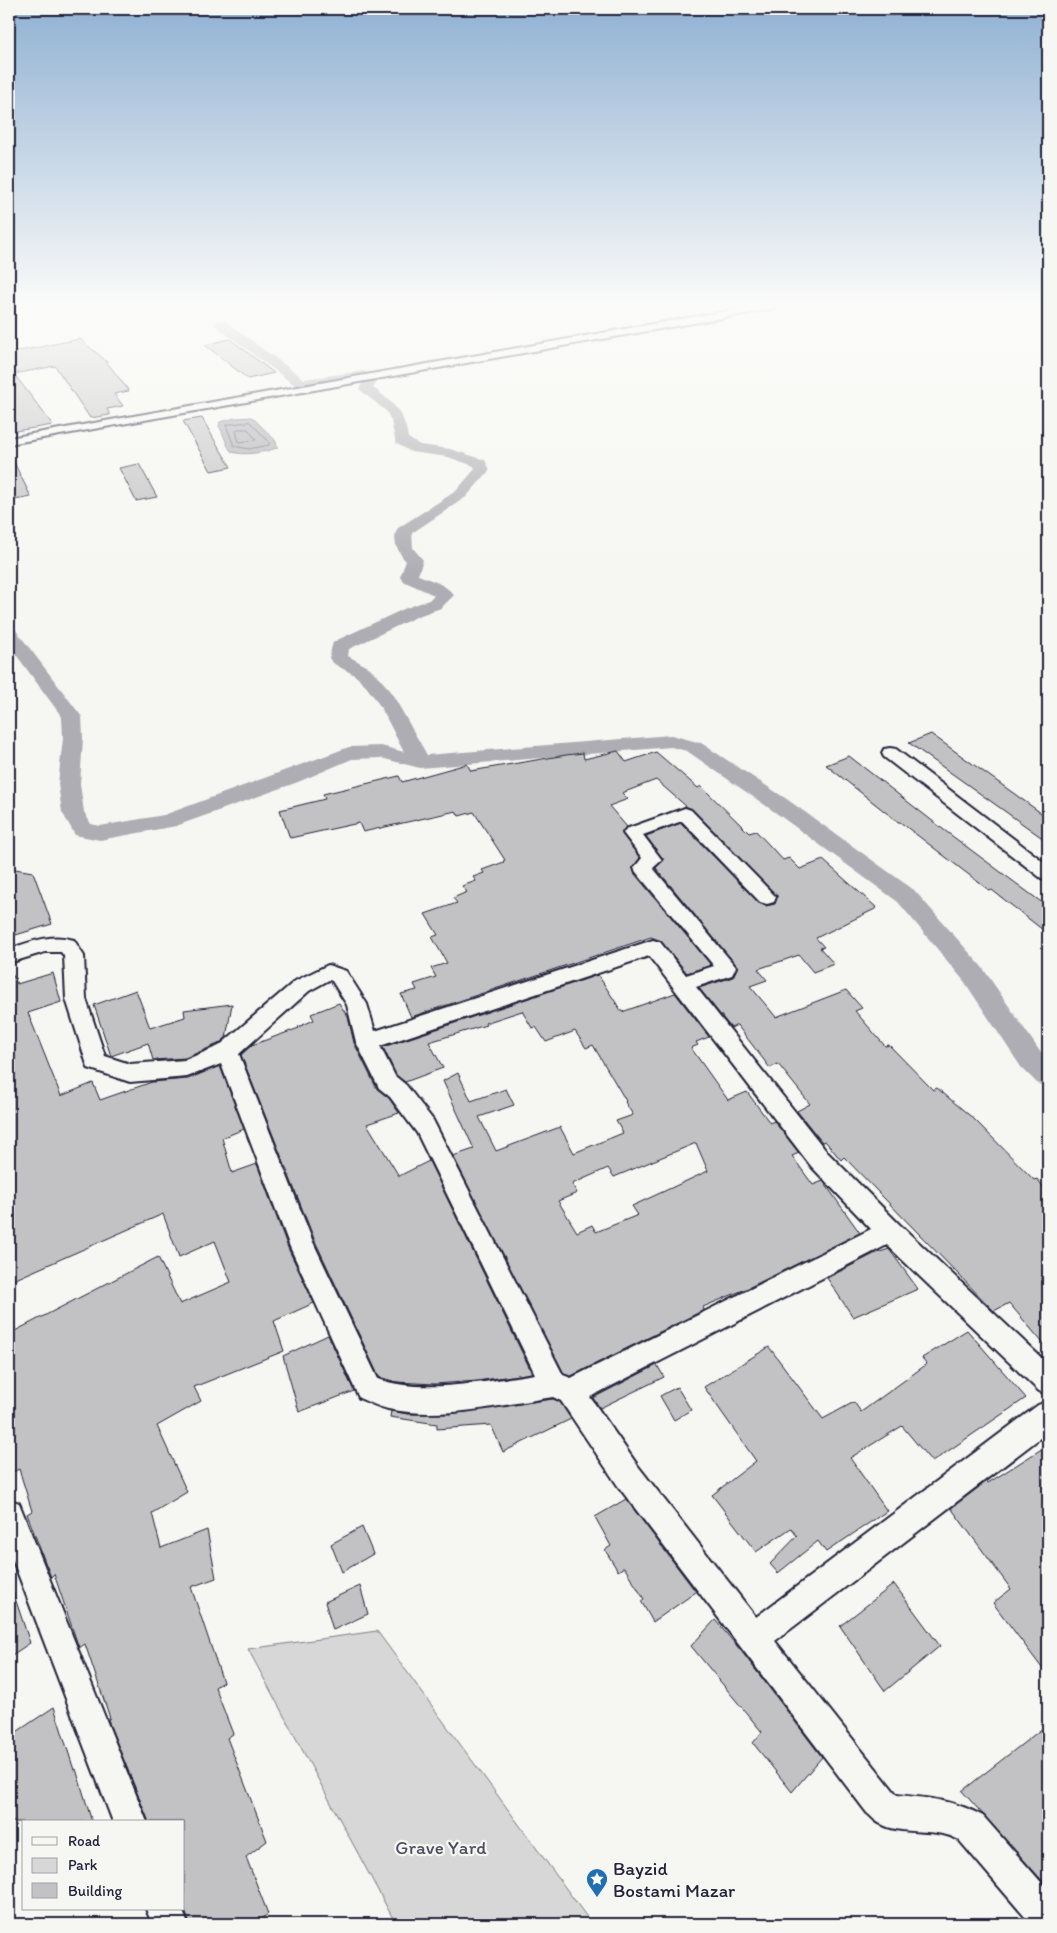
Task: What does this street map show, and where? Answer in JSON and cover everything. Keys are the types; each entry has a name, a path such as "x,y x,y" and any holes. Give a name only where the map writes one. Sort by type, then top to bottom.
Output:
{"street":[{"path":"9,441 268,395"},
{"path":"890,753 1048,874"},
{"path":"681,984 725,970 726,967 643,868 653,860 632,833 685,814 767,897"},
{"path":"9,956 44,945 67,945 74,956 76,999 96,1062 130,1073 187,1068 227,1052 302,986 328,972 339,976 357,1004 367,1042 387,1082 398,1092 425,1127 562,1388 623,1470 879,1801 890,1811 945,1817 957,1820 971,1828 1048,1917"},
{"path":"367,1042 432,1022 651,947 657,950 681,984 819,1159 890,1232 1048,1382"},
{"path":"227,1052 302,1247 315,1271 369,1389 381,1395 440,1399 562,1388 890,1232"},
{"path":"753,1638 1048,1415"},
{"path":"9,1513 129,1820"},
{"path":"164,1910 170,1924"}],"green space":[{"name":"Grave Yard","path":"377,1631 592,1924 396,1924 248,1649"}],"water":[{"path":"252,417 275,440 278,447 254,453 241,454 231,451 219,426 220,422 235,418"}],"building":[{"path":"9,395 30,395 53,425 9,432"},
{"path":"75,395 115,395 123,406 107,409 110,415 90,418"},
{"path":"202,418 231,467 211,471 183,421"},
{"path":"9,452 31,497 9,501"},
{"path":"139,464 157,497 136,501 119,468"},
{"path":"931,734 1048,818 1048,842 909,743"},
{"path":"618,751 626,762 656,752 698,788 701,786 749,833 756,831 783,860 789,858 800,869 823,860 877,908 816,938 824,947 820,948 834,964 813,972 799,955 758,969 767,980 750,986 776,1017 846,990 862,1008 855,1011 885,1046 889,1045 933,1090 937,1088 975,1120 1034,1180 1037,1179 1048,1192 1048,1349 1009,1303 994,1311 844,1157 841,1160 825,1141 822,1142 797,1111 810,1104 778,1064 770,1068 737,1025 731,1028 699,988 733,977 737,966 656,868 663,859 646,836 681,823 759,903 766,906 775,904 777,896 692,809 687,807 656,780 622,793 628,799 609,806 627,827 622,834 640,858 633,867 634,873 711,965 687,973 661,941 651,937 411,1017 401,994 417,990 414,984 436,977 431,968 447,963 432,937 438,935 425,914 457,903 453,898 467,892 462,886 476,881 473,877 484,873 482,870 505,860 474,812 459,816 456,811 363,832 359,823 290,838 280,810 325,799 323,794 399,776 402,782 467,764 471,771 583,753 584,759"},
{"path":"849,756 944,830 1048,907 1048,934 992,890 990,891 898,822 826,765"},
{"path":"9,868 33,872 52,924 9,937"},
{"path":"9,967 17,984 53,973 61,1002 28,1013 61,1096 93,1083 100,1100 152,1082 188,1079 220,1066 244,1129 222,1138 232,1173 257,1164 288,1248 314,1303 274,1321 284,1351 194,1387 201,1401 157,1426 187,1492 152,1513 161,1548 207,1530 216,1578 191,1587 223,1682 215,1687 233,1734 227,1738 267,1841 246,1857 268,1914 255,1924 190,1924 185,1910 185,1820 148,1820 110,1726 108,1719 110,1718 85,1644 79,1648 54,1574 51,1577 27,1514 32,1511 19,1469 9,1474 9,1334 158,1257 180,1304 231,1282 215,1241 179,1257 163,1214 9,1282"},
{"path":"598,975 622,1012 675,993 709,1037 696,1042 698,1045 691,1048 728,1100 747,1092 770,1123 774,1121 799,1153 792,1156 813,1185 823,1181 860,1233 748,1288 703,1307 704,1310 571,1376 564,1374 453,1156 474,1149 443,1081 458,1073 471,1101 506,1089 514,1105 479,1117 496,1151 560,1127 574,1153 623,1133 616,1121 633,1115 626,1101 593,1045 586,1048 575,1031 546,1042 536,1027 532,1028 522,1011 485,1023 486,1025 429,1042 443,1068 405,1082 396,1075 383,1047","holes":["696,1143 708,1171 632,1206 638,1215 596,1232 592,1225 577,1232 558,1201 577,1193 572,1184 608,1168 614,1177"]},
{"path":"136,990 150,1028 185,1017 184,1010 232,1004 226,1038 218,1044 185,1058 153,1060 148,1043 111,1056 94,1005"},
{"path":"339,1003 348,1017 354,1043 377,1089 389,1098 399,1113 367,1124 399,1176 429,1161 532,1373 477,1381 435,1384 396,1382 379,1377 315,1241 241,1055 252,1045 299,1028 314,1020 311,1014"},
{"path":"889,1249 918,1289 853,1317 827,1278 874,1254"},
{"path":"967,1330 1026,1398 932,1462 902,1426 850,1458 887,1511 826,1552 818,1541 778,1573 770,1564 797,1536 791,1528 756,1552 712,1495 756,1461 704,1387 769,1347 823,1419 854,1402 861,1412 927,1364 922,1358"},
{"path":"328,1335 354,1391 299,1412 283,1356"},
{"path":"657,1365 664,1377 600,1408 593,1398"},
{"path":"677,1387 691,1410 674,1420 660,1396"},
{"path":"553,1399 560,1402 571,1419 503,1452 491,1425 437,1429 437,1424 390,1417 391,1411 408,1414 450,1414"},
{"path":"1048,1445 1048,1676 993,1603 1011,1589 951,1508 987,1481 988,1483"},
{"path":"626,1499 696,1592 653,1622 641,1601 644,1599 624,1567 618,1571 605,1550 611,1546 595,1517"},
{"path":"362,1527 373,1554 342,1572 331,1544"},
{"path":"894,1584 940,1646 885,1691 840,1626"},
{"path":"360,1586 368,1614 333,1630 325,1602"},
{"path":"12,1589 30,1643 9,1657 9,1590"},
{"path":"715,1620 742,1652 822,1757 792,1792 753,1743 762,1732 691,1646"},
{"path":"54,1707 91,1820 22,1820 22,1822 9,1822 9,1737"},
{"path":"1048,1724 1048,1887 962,1791"}],"waterway":[{"path":"375,395 392,409 398,421 401,440 416,449 450,453 480,463 483,470 461,494 404,531 405,549 415,560 409,577 435,588 445,595 435,604 412,612 340,646 338,658 363,672 383,694 420,762"},
{"path":"9,633 72,717 73,738 69,784 73,812 83,830 100,833 168,821 291,777 349,753 381,752 420,762"},
{"path":"420,762 671,741 694,747 780,805 906,896 973,974 1031,1060 1048,1076"}],"place":[{"name":"Bayzid Bostami Mazar","path":"597,1898"}]}
